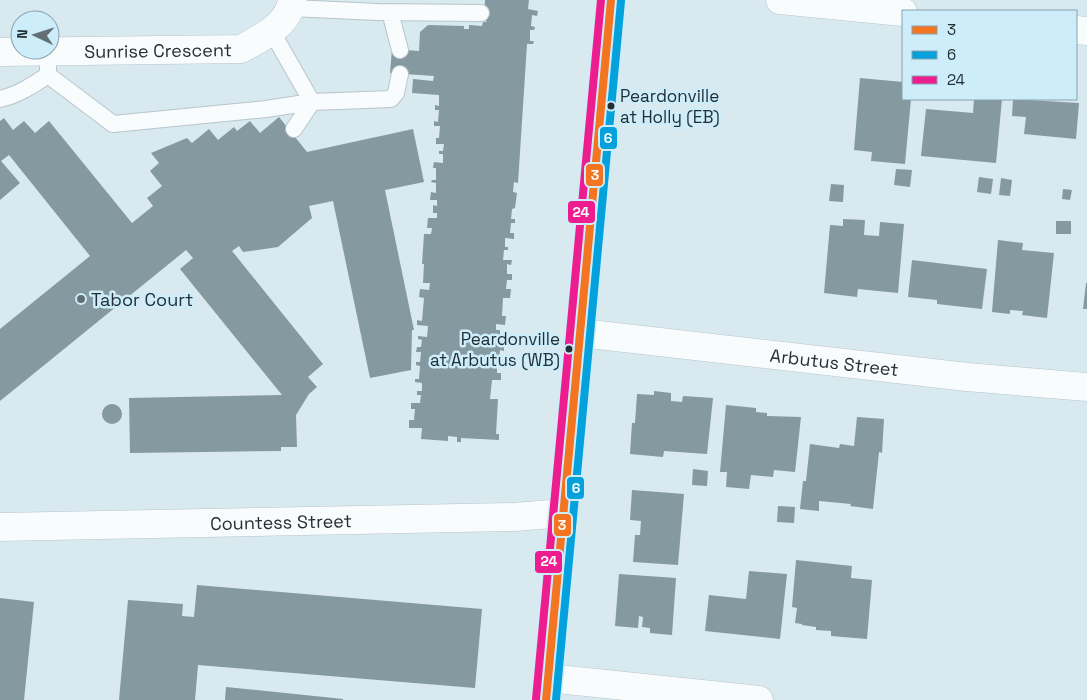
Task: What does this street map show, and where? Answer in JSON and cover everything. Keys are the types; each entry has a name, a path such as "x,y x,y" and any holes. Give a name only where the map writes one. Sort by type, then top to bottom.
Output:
{"street":[{"path":"611,0 547,689 759,700"},
{"path":"780,0 902,12"},
{"name":"Sunrise Crescent","path":"0,52 48,63 241,48 272,32 291,4"},
{"name":"Arbutus Street","path":"581,332 967,377 1087,387"},
{"name":"Countess Street","path":"0,527 515,518 563,513"}],"lane":[{"path":"291,4 480,13"},
{"path":"382,8 400,50"},
{"path":"272,32 312,102"},
{"path":"0,99 27,89 48,63 113,124 266,109 312,102 391,99 396,93 400,74"},
{"path":"294,129 312,102"}],"building":[{"path":"485,0 529,0 528,9 538,11 537,16 532,15 531,26 535,27 534,30 530,30 530,41 534,41 533,44 527,44 518,183 514,182 513,192 517,193 511,219 515,219 515,223 511,223 510,233 514,233 514,239 505,238 505,247 508,247 508,250 504,250 503,260 512,260 511,265 507,264 507,274 512,274 512,280 507,280 506,289 511,289 510,298 503,298 502,316 506,316 505,325 496,324 496,330 500,330 500,336 495,336 495,341 504,342 504,351 500,350 499,358 503,358 502,364 497,364 497,373 501,373 501,380 492,380 490,399 498,399 496,434 499,434 499,440 461,438 461,442 457,442 457,437 448,436 448,441 421,439 422,428 409,428 409,420 414,420 415,409 411,409 411,403 420,403 421,395 417,395 417,391 422,391 422,383 415,382 415,379 419,379 420,366 416,365 416,362 420,362 421,352 416,352 417,347 421,347 422,340 418,339 418,336 427,337 428,326 417,325 417,320 422,321 424,298 419,297 420,289 429,290 430,283 423,283 424,234 431,234 432,228 427,228 428,218 437,218 437,213 433,213 433,205 437,206 437,200 430,200 431,192 436,193 436,183 431,182 436,180 436,168 433,168 434,162 443,163 443,154 439,154 439,151 443,151 444,144 436,144 436,138 439,138 440,126 434,126 434,121 438,122 439,110 435,110 435,105 439,106 439,95 412,93 413,79 433,81 434,76 390,73 392,49 419,51 420,32 428,25 464,26 464,29 469,29 469,25 482,26 483,22 486,22 487,15 484,14"},
{"path":"860,78 902,82 902,100 911,100 905,164 871,161 872,152 854,150"},
{"path":"974,100 1002,100 996,163 921,156 926,109 973,113"},
{"path":"1013,100 1079,103 1076,139 1024,134 1026,117 1012,116"},
{"name":"Tabor Court","path":"279,117 307,152 413,129 424,182 385,190 414,330 412,330 411,370 370,378 333,201 309,206 312,218 278,247 243,252 239,246 232,251 323,364 308,377 317,387 309,394 296,415 297,447 281,447 281,451 130,453 129,398 282,395 180,269 193,258 186,250 0,401 0,329 90,256 9,155 1,161 20,183 0,200 0,121 4,118 13,130 24,121 35,133 49,121 132,223 153,206 147,198 162,186 150,171 159,163 151,153 187,138 192,143 209,129 218,140 234,127 237,131 250,121 260,133"},
{"path":"896,169 912,170 910,187 894,185"},
{"path":"979,177 993,179 991,194 977,192"},
{"path":"1001,178 1012,180 1010,196 999,195"},
{"path":"831,184 844,185 843,202 829,201"},
{"path":"1063,189 1072,190 1070,200 1062,199"},
{"path":"843,219 865,220 864,235 879,236 880,222 904,224 898,293 858,289 857,297 824,293 830,225 843,226"},
{"path":"1056,221 1071,221 1071,234 1056,234"},
{"path":"998,240 1023,243 1022,250 1054,253 1047,318 1022,315 1023,311 1010,310 1010,314 992,312"},
{"path":"912,260 987,269 982,309 937,304 937,300 908,297"},
{"path":"1086,283 1087,309 1083,309"},
{"path":"654,391 671,393 671,401 682,402 683,396 713,398 707,454 664,451 663,457 630,454 632,423 635,423 637,394 654,395"},
{"path":"108,404 116,404 122,410 122,418 116,424 108,424 102,418 102,410"},
{"path":"726,405 756,408 756,412 767,413 767,416 801,417 795,472 774,470 773,477 751,475 749,489 726,487 727,472 720,472"},
{"path":"857,417 884,419 882,453 879,452 873,509 850,506 851,504 819,501 819,511 800,509 803,481 806,481 810,444 839,448 840,444 854,446"},
{"path":"693,469 708,471 707,486 692,485"},
{"path":"632,490 684,494 678,565 633,562 635,535 640,535 641,521 630,520"},
{"path":"778,506 795,507 794,523 777,522"},
{"path":"796,560 852,566 851,578 872,580 867,639 831,636 831,631 816,630 816,627 795,623 797,608 792,607"},
{"path":"749,571 787,574 780,639 705,631 709,595 746,599"},
{"path":"619,574 676,578 672,635 650,633 650,628 642,627 643,617 639,616 638,628 615,626"},
{"path":"197,585 482,609 475,688 198,665 195,700 119,700 128,600 183,604 182,616 194,617"},
{"path":"0,598 34,602 24,700 0,700"},
{"path":"226,687 343,699 343,700 225,700"}],"transit line":[{"name":"24","path":"536,699 601,0"},
{"name":"3","path":"546,700 611,0"},
{"name":"6","path":"556,700 621,1"}],"place":[{"name":"Peardonville at Holly (EB)","path":"611,106"},
{"name":"Tabor Court","path":"81,299"},
{"name":"Peardonville at Arbutus (WB)","path":"569,349"}]}
